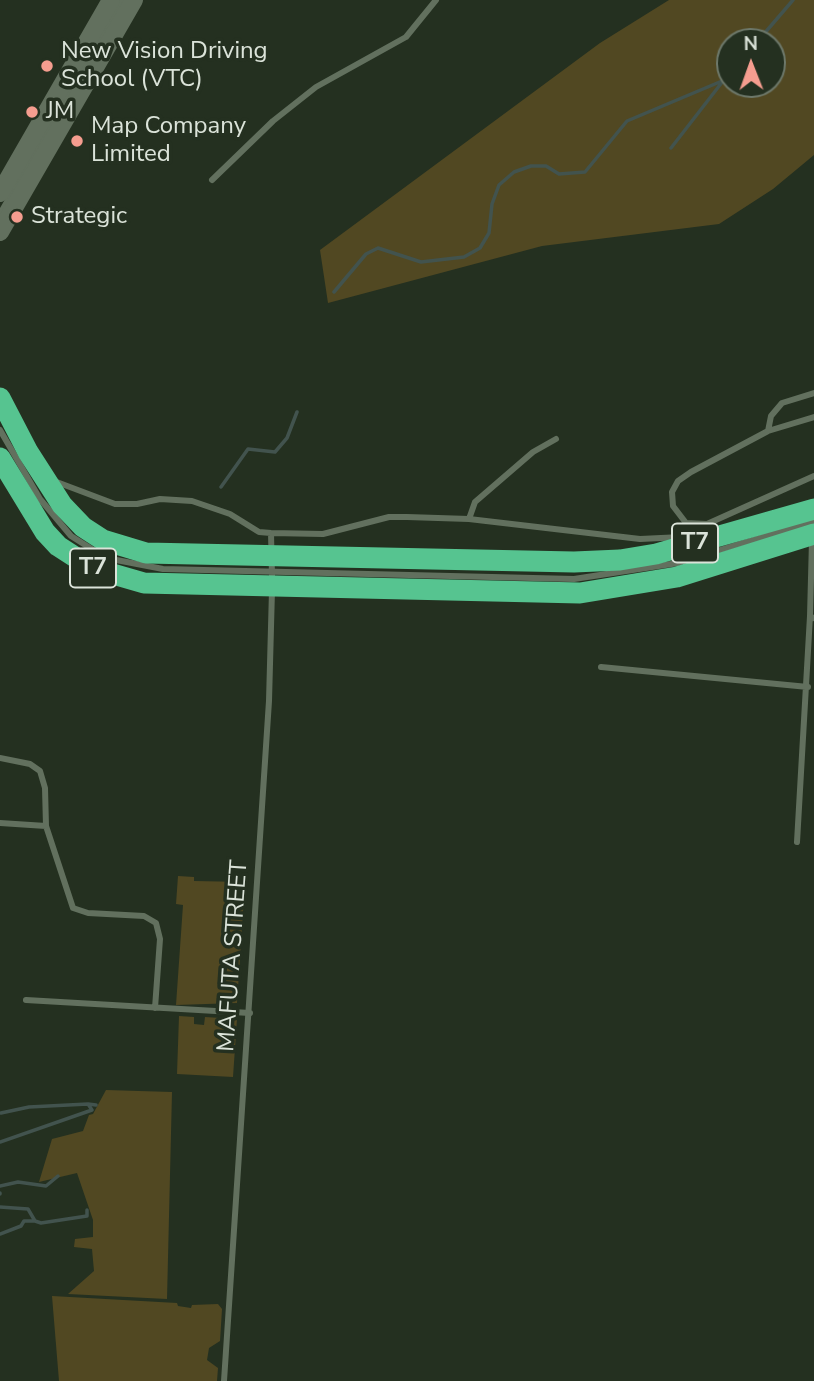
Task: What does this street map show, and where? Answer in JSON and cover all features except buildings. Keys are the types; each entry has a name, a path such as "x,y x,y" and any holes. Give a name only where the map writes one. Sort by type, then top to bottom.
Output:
{"highway":[{"path":"0,398 13,455 43,478 62,505 83,527 116,545 239,571"},
{"name":"T7","path":"13,455 45,532 76,559 116,577 144,583 239,571 377,574 545,594 613,589 677,577 813,530"},
{"name":"T7","path":"239,571 377,574 620,560 656,554 814,509"}],"main road":[{"path":"0,194 111,0"},
{"path":"0,232 134,0"}],"lane":[{"path":"0,214 123,0"},
{"path":"212,180 273,121 316,87 406,37 436,0"},
{"path":"768,431 771,416 782,403 814,393"},
{"path":"814,418 768,431 678,481 672,492 672,500 676,512 685,523 707,524 814,476"},
{"path":"0,430 13,455"},
{"path":"469,519 475,502 533,452 556,439"},
{"path":"43,478 115,504 137,504 160,499 192,501 230,514 259,532 323,534 389,517 469,519 640,538 719,536"},
{"path":"797,842 812,617 813,530"},
{"name":"MAFUTA STREET","path":"224,1381 270,701 271,533"},
{"path":"601,667 808,687"},
{"path":"0,758 30,764 40,771 45,788 46,827 73,908 88,913 144,916 156,923 160,939 155,1008"},
{"path":"0,824 46,827"},
{"path":"26,1000 250,1013"}],"shaded area":[{"path":"669,0 814,0 814,155 773,189 719,224 542,246 328,303 320,250 600,43"},
{"path":"178,876 194,877 194,881 245,882 237,1003 176,1005 183,905 176,904"},
{"path":"179,1016 194,1017 194,1024 204,1025 205,1017 237,1019 233,1077 177,1074"},
{"path":"106,1090 172,1092 167,1299 68,1294 94,1271 92,1249 74,1247 75,1239 93,1237 93,1220 77,1173 39,1182 52,1139 83,1131 89,1115 93,1114"},
{"path":"52,1296 177,1303 178,1306 191,1308 192,1305 218,1304 222,1309 220,1341 209,1348 207,1360 218,1368 217,1381 59,1381"}],"waterway":[{"path":"769,28 793,0"},
{"path":"334,292 366,254 378,248 421,262 464,257 480,248 489,233 492,204 499,185 514,172 531,166 546,166 559,174 585,172 627,121 716,84"},
{"path":"671,148 716,90"},
{"path":"221,487 248,449 275,452 287,438 297,412"},
{"path":"1,1113 29,1107 88,1104"},
{"path":"0,1142 92,1110 88,1104 96,1105"},
{"path":"0,1186 18,1182 46,1186 58,1176"},
{"path":"0,1207 28,1209 35,1221 41,1223 87,1216 87,1210"},
{"path":"0,1234 21,1226 24,1221 35,1221"}],"place":[{"name":"New Vision Driving School (VTC)","path":"47,66"},
{"name":"JM","path":"32,112"},
{"name":"Map Company Limited","path":"77,141"},
{"name":"Strategic","path":"17,217"}]}
